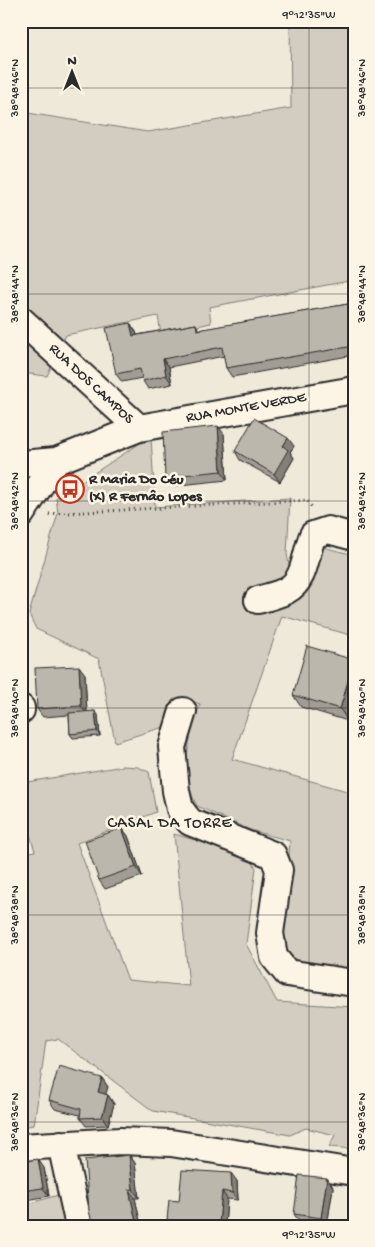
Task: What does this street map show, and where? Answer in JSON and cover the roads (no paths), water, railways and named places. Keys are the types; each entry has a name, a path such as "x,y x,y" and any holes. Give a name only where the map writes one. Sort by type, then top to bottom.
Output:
{"street":[{"name":"RUA DOS CAMPOS","path":"21,320 139,428"},
{"name":"RUA MONTE VERDE","path":"21,464 56,461 139,428 354,390"},
{"path":"31,514 56,461"},
{"path":"258,600 287,591 295,584 301,576 313,535 328,530 354,537"},
{"path":"183,711 172,748 176,791 180,809 190,822 272,855 279,870 270,933 274,957 287,973 354,983"},
{"path":"21,1147 120,1141 171,1143 354,1172"},
{"path":"61,1144 79,1226"}],"place":[{"name":"R Maria Do Céu (X) R Fernâo Lopes","path":"70,489"}],"district":[{"name":"CASAL DA TORRE","path":"170,824"}]}
